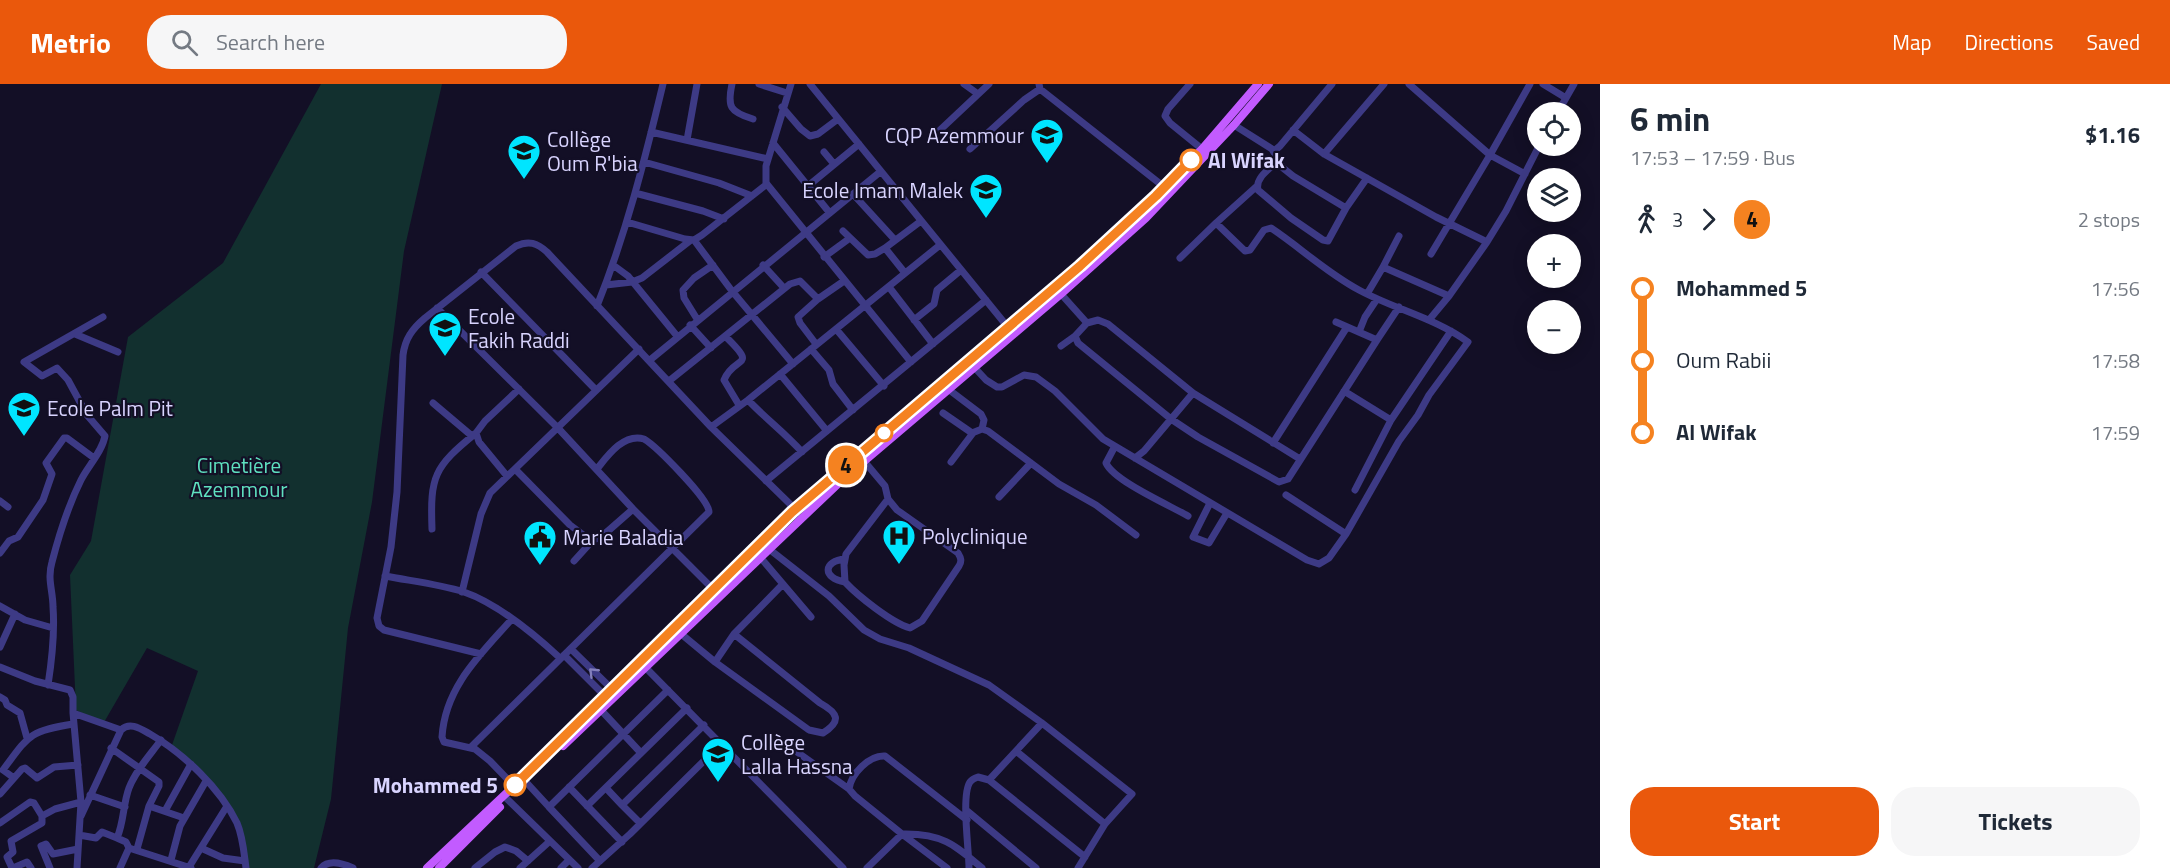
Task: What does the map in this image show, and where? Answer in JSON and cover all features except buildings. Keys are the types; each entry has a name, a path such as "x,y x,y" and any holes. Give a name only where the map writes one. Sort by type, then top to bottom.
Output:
{"main road":[{"path":"439,868 516,788 716,592 769,549 865,457 1168,190 1258,84"},
{"path":"516,788 526,782 600,709 611,695 645,667 680,633 794,507 865,457 974,367 1010,330 1061,294 1115,247 1168,190 1234,125 1269,84"},
{"path":"427,868 506,798"}],"street":[{"path":"597,306 627,222 663,84"},
{"path":"687,141 698,84"},
{"path":"732,84 729,100 731,107 740,114 753,119"},
{"path":"759,84 787,93"},
{"path":"790,84 768,159 765,174 767,184 911,362"},
{"path":"810,84 1010,330"},
{"path":"964,84 978,94"},
{"path":"939,131 989,84"},
{"path":"1190,84 1168,109 1165,116 1170,123 1202,149"},
{"path":"1274,151 1281,146 1332,84"},
{"path":"1324,154 1384,84"},
{"path":"1431,254 1530,84"},
{"path":"1543,84 1566,98"},
{"path":"1564,102 1574,84"},
{"path":"1413,85 1490,155 1525,174"},
{"path":"970,149 1039,86 1168,190"},
{"path":"782,107 810,136 818,134 838,119"},
{"path":"1234,125 1274,151 1278,161 1293,176 1346,208"},
{"path":"1293,130 1324,154 1487,243"},
{"path":"651,132 768,159"},
{"path":"773,143 829,212"},
{"path":"808,186 859,144"},
{"path":"824,152 834,164"},
{"path":"1429,320 1487,243 1534,156"},
{"path":"1180,258 1257,186 1259,179 1278,161"},
{"path":"644,162 719,183 752,196"},
{"path":"650,360 763,265 880,172"},
{"path":"1257,186 1263,196 1326,241 1331,238 1346,208 1367,178"},
{"path":"606,285 632,282 651,272 692,240 724,219 767,184"},
{"path":"635,193 724,219"},
{"path":"853,194 895,240"},
{"path":"843,231 868,255 885,248 921,221"},
{"path":"627,222 692,240 793,364"},
{"path":"974,367 986,380 997,387 1002,387 1024,375 1036,377 1063,398 1098,436 1307,560 1319,564 1329,558 1346,534 1399,441 1418,415 1429,394 1468,342 1429,320 1366,294 1328,271 1271,228 1264,230 1250,250 1245,251 1216,223"},
{"path":"1366,294 1399,236"},
{"path":"824,257 850,238"},
{"path":"481,654 381,629 377,618 386,576 397,492 404,348 414,327 516,246 534,243 547,252 711,427 794,507 807,513"},
{"path":"711,427 748,400 940,245"},
{"path":"885,248 905,273"},
{"path":"613,265 632,282 677,336"},
{"path":"697,319 684,298 683,290 694,278 713,265"},
{"path":"763,265 784,288"},
{"path":"1383,267 1449,296"},
{"path":"914,320 934,304 936,291 961,270"},
{"path":"481,272 596,390"},
{"path":"669,381 794,282 800,281 818,299"},
{"path":"844,281 818,299 798,319 829,370 834,384 853,410"},
{"path":"889,287 933,344"},
{"path":"1061,294 1087,323"},
{"path":"1359,332 1365,317 1377,299"},
{"path":"766,481 986,300"},
{"path":"1075,336 1078,343 1170,419 1198,437 1282,482 1288,478 1399,307"},
{"path":"437,308 557,427 633,509 716,592"},
{"path":"48,685 53,628 50,568 76,490 103,444 105,436 87,415 68,380 57,368 42,376 24,362 103,317"},
{"path":"1061,346 1087,323 1098,320 1108,324 1193,393 1300,459"},
{"path":"1336,322 1377,340"},
{"path":"690,325 711,348"},
{"path":"1273,443 1347,327"},
{"path":"836,328 884,386"},
{"path":"1355,490 1391,420 1451,331"},
{"path":"75,334 118,352"},
{"path":"726,337 741,351 743,356 742,362 729,372 724,380 739,405"},
{"path":"462,592 486,499 514,469 639,349"},
{"path":"780,374 827,431"},
{"path":"432,529 432,489 436,474 449,456 519,389"},
{"path":"948,389 981,414 984,420 982,429"},
{"path":"1344,391 1391,420"},
{"path":"1135,458 1144,451 1193,393"},
{"path":"748,400 762,415 784,432 802,452"},
{"path":"433,403 474,434 507,476"},
{"path":"943,413 973,433"},
{"path":"951,462 973,433 982,429 988,431 1059,484 1096,505 1136,535"},
{"path":"471,747 710,512 683,476 648,441 637,437 623,442 597,470"},
{"path":"0,553 9,541 18,537 46,494 52,474 46,463 64,438 93,458"},
{"path":"1115,446 1106,463 1112,471 1137,488 1188,516"},
{"path":"845,560 834,562 829,567 829,577 845,582 858,596 910,628 922,621 962,562 958,553 897,510 888,499 885,486 865,457"},
{"path":"999,497 1030,462"},
{"path":"514,469 582,535 593,540"},
{"path":"1286,495 1346,534"},
{"path":"845,582 846,554 888,499"},
{"path":"0,501 8,507"},
{"path":"1210,503 1193,537 1209,543 1227,513"},
{"path":"794,507 800,520"},
{"path":"574,561 593,540 602,537 633,509"},
{"path":"769,549 829,596 869,633 880,639 896,642 989,685 1042,723 1132,794 1105,825 1083,864 989,780 978,777 969,783 966,798 969,868"},
{"path":"760,557 811,617"},
{"path":"386,576 462,592 482,599 562,656 611,695"},
{"path":"715,662 734,634 783,584"},
{"path":"0,606 25,620 53,628"},
{"path":"0,647 15,615"},
{"path":"511,620 461,678 456,687 442,734 444,742 471,747 490,761 516,788"},
{"path":"680,633 715,662 808,730 823,733 834,722 836,715 833,711 734,634"},
{"path":"571,649 611,695"},
{"path":"0,667 72,692 81,802 77,868"},
{"path":"645,667 843,868"},
{"path":"549,807 668,690"},
{"path":"0,697 5,700 6,705 20,712 27,738"},
{"path":"587,806 687,708"},
{"path":"600,709 641,753"},
{"path":"73,713 121,730"},
{"path":"989,780 1042,723"},
{"path":"14,778 2,769 27,738 44,730 73,724"},
{"path":"622,805 704,725"},
{"path":"81,816 121,730 127,726 135,726 181,754 227,807 241,834 246,864 223,858 201,848"},
{"path":"117,838 129,788 140,768 161,740"},
{"path":"592,868 622,842 722,743"},
{"path":"111,748 159,784 149,806 137,849"},
{"path":"1016,751 1105,825"},
{"path":"797,753 849,789 946,868"},
{"path":"849,789 852,778 864,765 877,756 885,756 967,820"},
{"path":"165,811 191,764"},
{"path":"0,794 24,768 37,778 54,767 78,765"},
{"path":"173,863 178,831 206,781"},
{"path":"526,782 600,861"},
{"path":"569,787 622,842"},
{"path":"606,788 640,824"},
{"path":"90,795 125,807"},
{"path":"506,798 578,868"},
{"path":"0,823 30,802 34,803 42,816 42,823 11,841 13,852 8,858 12,868 27,862 31,868"},
{"path":"42,816 55,809 81,802"},
{"path":"149,806 184,819"},
{"path":"129,848 190,868 227,807"},
{"path":"966,810 1036,868"},
{"path":"79,835 96,838 102,832 126,842 129,848"},
{"path":"867,868 902,834 926,834 940,838 956,845 982,868"},
{"path":"520,868 550,841"},
{"path":"50,868 41,846 46,844 53,854 78,849"},
{"path":"475,868 505,847 516,851 528,861"},
{"path":"120,868 129,848"},
{"path":"561,868 569,860"},
{"path":"321,868 324,864 334,863 353,868"}],"green space":[{"name":"Cimetière Azemmour","path":"321,84 442,84 404,251 372,502 348,628 331,799 314,868 247,868 241,830 202,774 172,745 198,671 147,648 103,724 76,710 70,575 91,541 128,337 223,263"}],"bus line":[{"name":"4","path":"515,785 792,512 1080,266 1156,196 1191,160"}],"place":[{"name":"Al Wifak","path":"1191,160"},
{"name":"CQP Azemmour","path":"1047,164"},
{"name":"Collège Oum R'bia","path":"524,180"},
{"name":"Ecole Imam Malek","path":"986,219"},
{"name":"Ecole Fakih Raddi","path":"445,357"},
{"name":"Ecole Palm Pit","path":"24,437"},
{"name":"Polyclinique","path":"899,565"},
{"name":"Marie Baladia","path":"540,566"},
{"name":"Collège Lalla Hassna","path":"718,783"},
{"name":"Mohammed 5","path":"515,785"}]}
